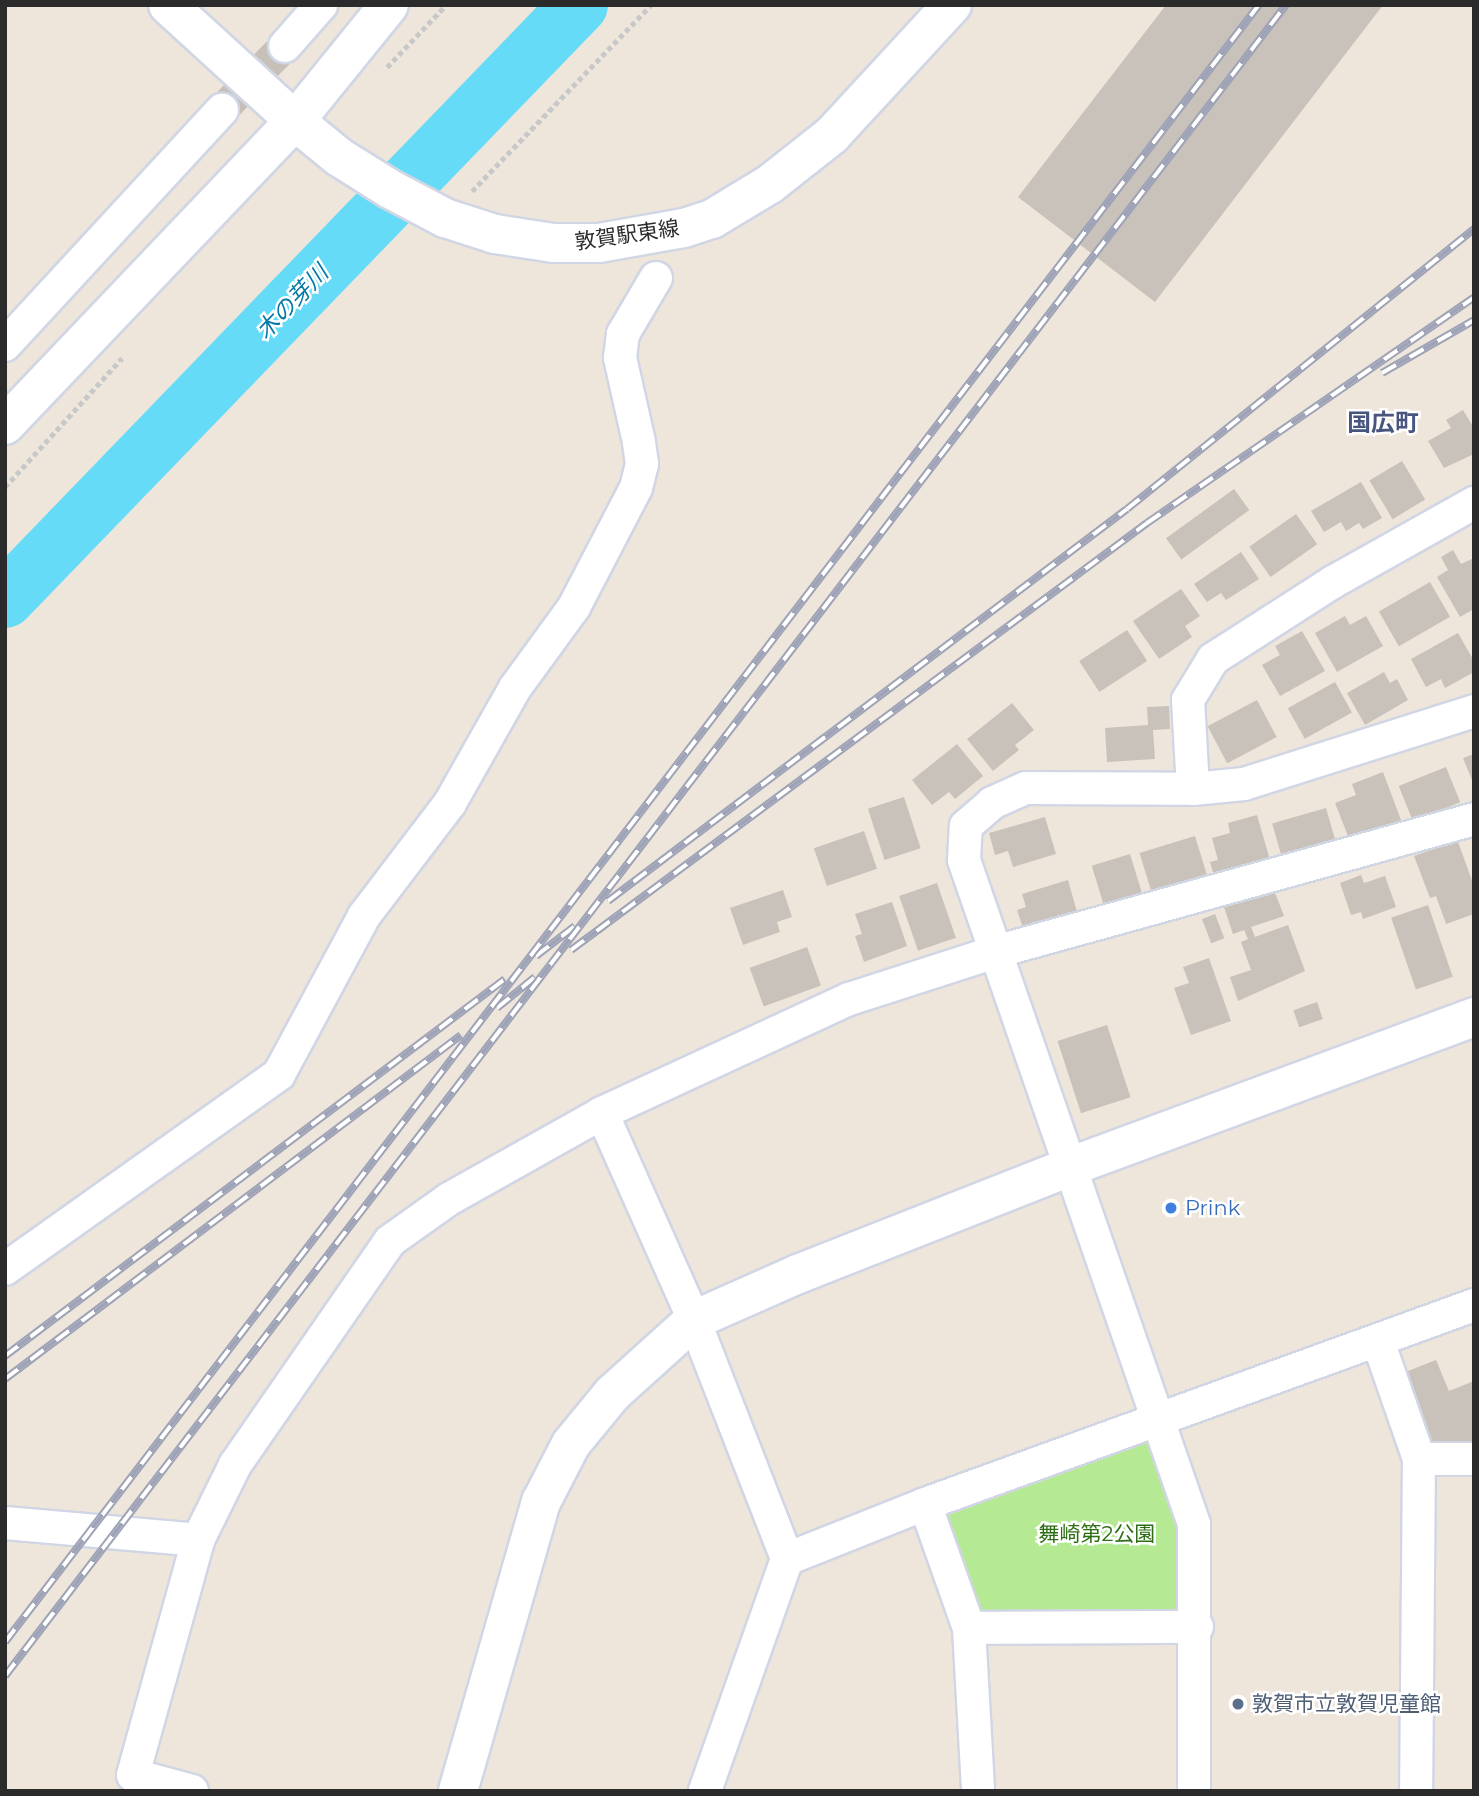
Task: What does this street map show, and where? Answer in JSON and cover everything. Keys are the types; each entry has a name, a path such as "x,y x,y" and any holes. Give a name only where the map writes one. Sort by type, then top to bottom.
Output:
{"street":[{"name":"敦賀駅東線","path":"168,5 295,121 339,156 445,218 495,234 553,243 639,238 712,219 770,184 822,145 952,5"},
{"path":"285,46 321,5"},
{"path":"5,425 295,121 389,5"},
{"path":"5,345 222,110"},
{"path":"5,1269 279,1074 364,916 450,803 515,688 573,607 636,488 642,464 620,358 628,322 656,278"},
{"path":"1193,789 1188,700 1213,659 1333,582 1474,502"},
{"path":"1194,1791 1197,1627 1194,1524 964,860 966,826 992,803 1026,788 1066,785 1193,789 1244,784 1289,772 1474,711"},
{"path":"192,1791 131,1783 198,1540 235,1465 390,1241 449,1199 602,1113 849,999 995,951 1474,818"},
{"path":"458,1791 541,1502 571,1444 612,1394 694,1320 797,1274 1069,1167 1474,1017"},
{"path":"602,1113 694,1320 787,1559 705,1791"},
{"path":"787,1559 925,1504 1474,1305"},
{"path":"1378,1341 1419,1459 1416,1791"},
{"path":"1419,1459 1474,1459"},
{"path":"925,1504 969,1628 978,1791"},
{"path":"5,1523 198,1540"},
{"path":"969,1628 1197,1627"}],"path":[{"path":"445,218 651,5"}],"green space":[{"name":"舞崎第2公園","path":"1150,1439 1181,1523 1182,1607 1171,1614 984,1616 975,1607 942,1516 953,1504"}],"building":[{"path":"1166,5 1383,5 1155,302 1018,197"},
{"path":"1463,410 1474,428 1474,454 1444,468 1428,441 1451,428 1446,420"},
{"path":"1402,461 1425,500 1393,519 1369,481"},
{"path":"1361,482 1382,518 1363,529 1359,523 1346,531 1341,522 1324,532 1311,511"},
{"path":"1234,489 1249,510 1181,559 1166,538"},
{"path":"1296,514 1317,544 1271,577 1249,547"},
{"path":"1453,550 1461,564 1474,558 1474,609 1460,617 1437,577 1448,570 1441,557"},
{"path":"1241,552 1259,579 1226,600 1221,593 1207,602 1194,584"},
{"path":"1430,582 1450,617 1399,646 1379,612"},
{"path":"1181,589 1200,616 1185,626 1192,637 1159,659 1133,621"},
{"path":"1345,616 1350,625 1366,616 1383,646 1337,672 1315,633"},
{"path":"1127,630 1147,661 1099,692 1079,661"},
{"path":"1302,631 1325,671 1280,696 1262,665 1280,655 1275,646"},
{"path":"1458,633 1474,661 1474,672 1445,688 1441,679 1426,687 1411,659"},
{"path":"1384,672 1390,683 1397,679 1408,700 1365,725 1347,693"},
{"path":"1335,682 1352,713 1305,739 1288,708"},
{"path":"1257,700 1277,737 1227,763 1208,726"},
{"path":"1012,703 1034,730 1015,745 1019,750 993,771 967,739"},
{"path":"1169,706 1170,729 1153,730 1155,759 1107,762 1105,728 1148,725 1147,707"},
{"path":"957,744 983,776 955,799 949,792 932,805 912,780"},
{"path":"1474,754 1474,785 1463,758"},
{"path":"1446,767 1460,802 1413,821 1399,786"},
{"path":"1383,772 1401,820 1350,841 1335,803 1356,795 1352,784"},
{"path":"904,797 921,848 885,860 868,809"},
{"path":"1326,808 1335,840 1281,855 1272,823"},
{"path":"1257,815 1270,860 1214,876 1210,862 1218,860 1212,838 1230,833 1228,823"},
{"path":"1045,817 1056,854 1013,867 1008,851 995,855 989,833"},
{"path":"864,831 877,869 827,886 814,848"},
{"path":"1195,836 1207,875 1152,892 1140,853"},
{"path":"1458,842 1474,886 1474,914 1446,924 1436,896 1430,898 1414,856"},
{"path":"1130,854 1142,893 1104,905 1092,866"},
{"path":"1361,875 1364,883 1385,876 1396,907 1363,919 1361,912 1351,915 1340,883"},
{"path":"1068,880 1077,912 1023,928 1017,910 1026,907 1022,894"},
{"path":"937,883 956,938 918,951 899,896"},
{"path":"783,890 792,917 777,922 780,932 743,945 730,908"},
{"path":"1274,890 1284,916 1251,927 1255,937 1288,925 1305,971 1238,1001 1230,977 1251,970 1241,942 1248,939 1244,930 1233,934 1224,907"},
{"path":"892,902 907,946 864,962 855,936 862,934 855,914"},
{"path":"1428,905 1453,977 1416,990 1391,918"},
{"path":"1215,914 1224,938 1211,943 1202,919"},
{"path":"807,947 821,986 764,1006 750,968"},
{"path":"1209,958 1231,1021 1191,1035 1174,988 1189,983 1183,967"},
{"path":"1317,1002 1323,1019 1299,1027 1293,1010"},
{"path":"1107,1025 1130,1097 1081,1113 1058,1041"},
{"path":"1436,1360 1449,1391 1474,1381 1474,1444 1432,1444 1403,1373"}],"waterway":[{"name":"木の芽川","path":"5,599 579,5"}],"tunnel":[{"path":"222,110 285,46"}],"railway":[{"path":"5,1642 1259,5"},
{"path":"5,1676 1286,5"},
{"path":"608,901 1127,509 1474,229"},
{"path":"571,950 1147,523 1474,297"},
{"path":"1382,373 1474,320"},
{"path":"536,956 575,926"},
{"path":"497,1008 535,977"},
{"path":"5,1356 505,979"},
{"path":"5,1379 461,1035"}],"place":[{"name":"Prink","path":"1171,1208"},
{"name":"敦賀市立敦賀児童館","path":"1238,1704"}],"district":[{"name":"国広町","path":"1383,423"}]}
